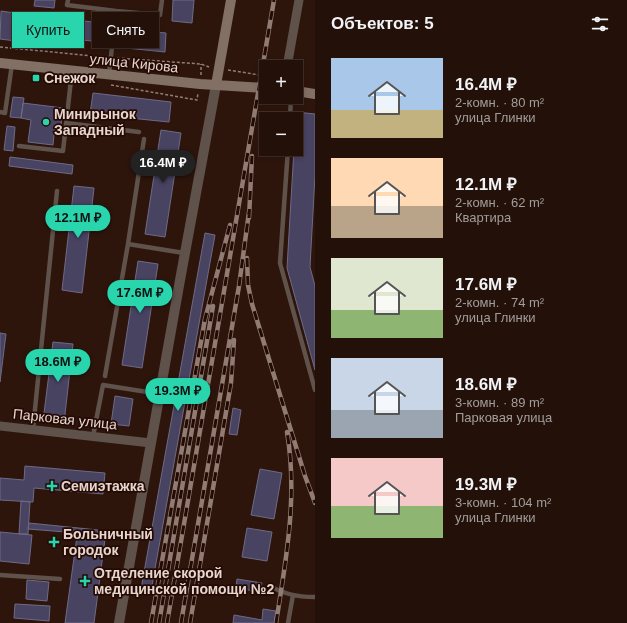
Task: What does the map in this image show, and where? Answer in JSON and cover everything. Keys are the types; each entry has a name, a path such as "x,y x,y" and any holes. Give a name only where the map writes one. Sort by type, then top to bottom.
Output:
{"main road":[{"path":"216,84 231,0"},
{"name":"улица Кирова","path":"0,63 200,84 259,87"},
{"path":"303,93 315,94"}],"street":[{"path":"288,60 299,0"},
{"path":"119,623 184,253 216,84"},
{"name":"Парковая улица","path":"0,426 151,443"}],"lane":[{"path":"68,0 67,5 160,15 162,0"},
{"path":"109,74 116,11"},
{"path":"0,112 5,113 12,64"},
{"path":"20,146 63,151 72,70"},
{"path":"66,123 139,132"},
{"path":"105,376 128,244 144,139"},
{"path":"288,156 280,263 315,390"},
{"path":"33,429 57,191"},
{"path":"128,244 184,253"},
{"path":"93,436 103,384 160,394"},
{"path":"0,575 60,579"},
{"path":"269,585 293,595 315,598"},
{"path":"288,623 293,595"}],"path":[{"path":"0,47 201,64 219,69 259,75"},
{"path":"201,64 201,77"},
{"path":"110,85 197,100 199,90"}],"building":[{"path":"35,0 55,0 54,8 34,6"},
{"path":"173,0 194,0 192,23 172,21"},
{"path":"1,11 12,13 12,41 0,39"},
{"path":"84,21 92,22 92,41 84,40"},
{"path":"159,32 166,33 165,52 126,48 159,48"},
{"path":"93,93 171,102 169,122 90,114"},
{"path":"13,97 24,98 21,118 10,117"},
{"name":"Минирынок Западный","path":"23,103 63,108 61,125 55,124 53,145 28,142 31,120 21,118"},
{"path":"303,113 315,114 315,175 310,267 315,286 315,370 287,268 294,156 303,156"},
{"path":"7,126 15,127 13,151 4,150"},
{"path":"161,130 181,133 165,237 145,234"},
{"path":"10,157 73,165 72,174 9,166"},
{"path":"74,186 94,188 82,293 62,290"},
{"path":"205,233 215,235 151,591 141,589"},
{"path":"138,261 158,264 142,368 122,365"},
{"path":"0,333 6,334 0,382"},
{"path":"53,342 73,344 64,423 43,421"},
{"path":"115,396 133,399 129,426 111,424"},
{"path":"233,408 241,410 237,435 229,434"},
{"name":"Семиэтажка","path":"25,466 105,473 103,494 34,488 33,502 0,500 0,478 24,480"},
{"path":"260,469 282,473 274,519 251,515"},
{"path":"21,501 30,502 28,534 19,534"},
{"path":"29,523 98,530 97,538 91,538 91,534 28,529"},
{"path":"247,528 272,532 267,561 242,557"},
{"path":"0,532 32,535 29,564 0,561"},
{"name":"Отделение скорой медицинской помощи №2","path":"77,536 105,539 94,623 65,623"},
{"path":"237,579 262,583 260,592 236,588"},
{"path":"27,580 49,582 47,601 26,599"},
{"path":"15,604 50,606 49,621 14,618"},
{"path":"263,609 276,611 274,623 233,623 234,615 262,620"}],"railway":[{"path":"167,623 274,0"},
{"path":"249,218 252,156"},
{"path":"181,623 239,286 249,212"},
{"path":"151,623 205,319 230,225"},
{"path":"247,258 248,285 252,304 305,476 315,503"},
{"path":"159,623 213,306"},
{"path":"190,623 231,383 234,340"},
{"path":"276,623 287,552 291,504 290,456 287,432"}],"place":[{"name":"Снежок","path":"36,78"},
{"name":"Минирынок Западный","path":"46,122"},
{"name":"Семиэтажка","path":"52,486"},
{"name":"Больничный городок","path":"54,542"},
{"name":"Отделение скорой медицинской помощи №2","path":"85,581"}]}
